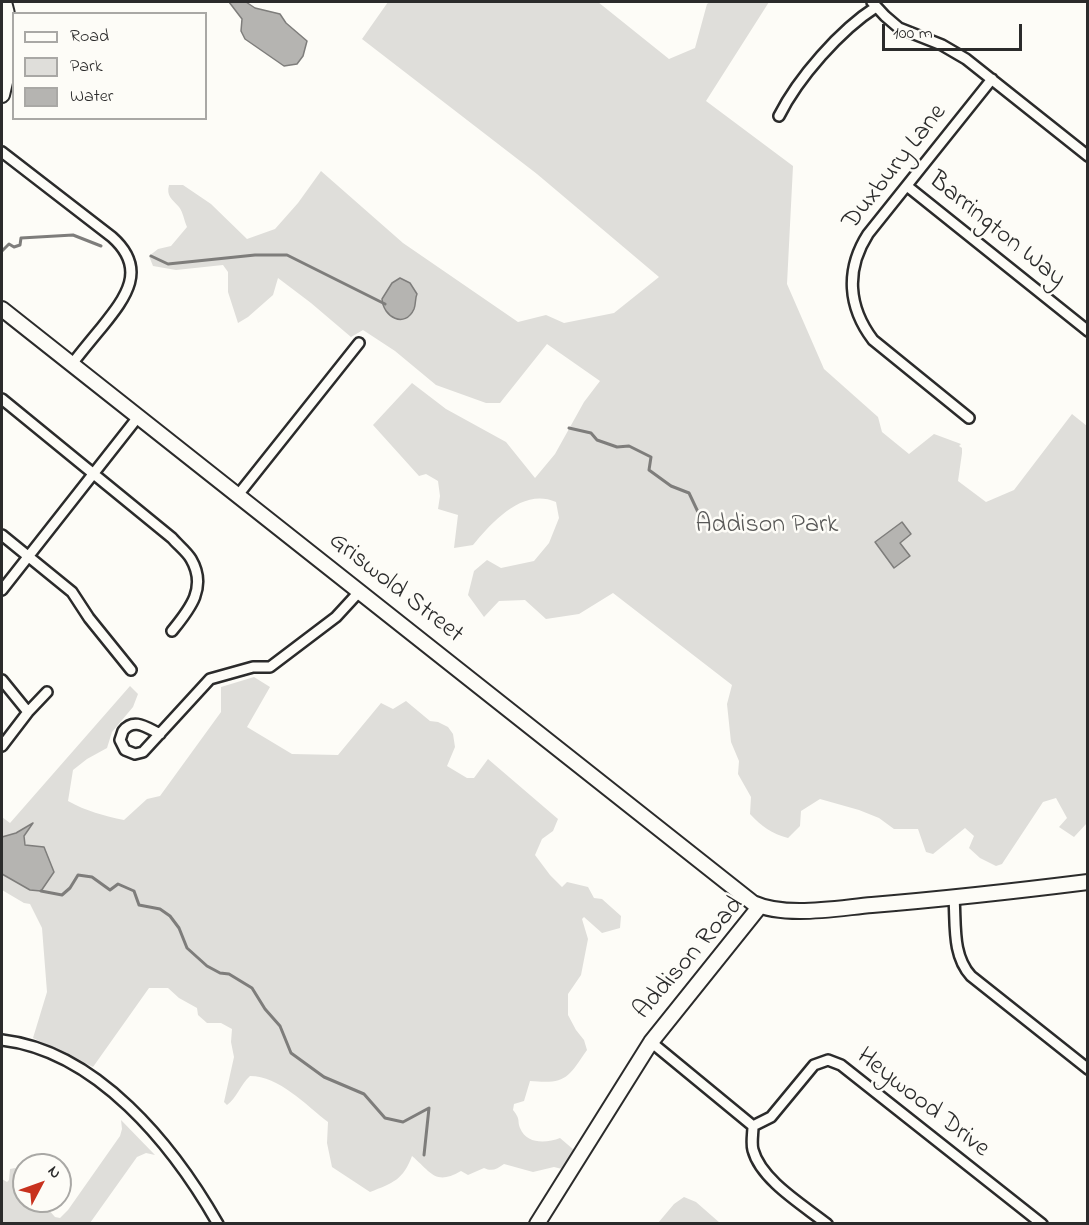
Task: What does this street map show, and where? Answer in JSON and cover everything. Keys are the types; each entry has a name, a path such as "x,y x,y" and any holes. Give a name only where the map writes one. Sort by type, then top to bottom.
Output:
{"main road":[{"path":"2,95 10,41 9,21 4,2"},
{"name":"Griswold Street","path":"2,309 725,881 760,906"},
{"name":"Addison Road","path":"537,1224 651,1042 760,906 770,909 795,910 954,898 1088,882"}],"street":[{"path":"779,116 792,93 834,42 874,4 899,28 954,52 992,79 1088,156"},
{"name":"Duxbury Lane","path":"969,418 880,347 867,332 855,306 852,279 858,252 868,234 992,79"},
{"path":"2,152 112,237 123,249 130,262 131,278 123,300 72,364"},
{"name":"Barrington Way","path":"907,186 1088,331"},
{"path":"238,495 359,343"},
{"path":"2,399 172,538 191,559 197,575 197,591 193,604 172,631"},
{"path":"2,590 138,417"},
{"path":"2,535 72,592 131,670"},
{"path":"160,734 210,679 253,666 270,667 336,617 359,592"},
{"path":"2,680 28,712"},
{"path":"2,746 47,692"},
{"path":"954,898 958,954 963,968 1088,1069"},
{"path":"2,1040 45,1050 78,1067 119,1098 172,1155 218,1224"},
{"path":"651,1042 753,1126 752,1149 762,1169 784,1190 827,1224"},
{"name":"Heywood Drive","path":"753,1126 771,1117 814,1065 828,1060 841,1065 1042,1224"}],"green space":[{"name":"Addison Park","path":"388,2 598,2 669,59 695,48 707,4 710,2 769,2 706,101 793,166 787,284 824,369 878,417 882,432 909,454 934,434 961,444 959,446 962,448 962,453 958,481 986,502 1014,490 1072,414 1087,426 1087,823 1074,837 1059,827 1067,818 1056,798 1043,802 1002,864 996,866 980,858 969,848 974,836 965,828 933,854 926,852 918,829 894,829 879,818 820,799 801,811 800,826 788,838 767,829 750,814 751,797 738,774 739,761 731,742 727,704 732,685 613,593 579,614 546,619 525,600 499,601 484,617 468,595 474,571 487,560 501,568 534,561 549,543 559,518 556,502 532,499 520,503 499,517 473,545 454,548 458,515 438,509 440,496 438,481 426,474 419,476 373,425 412,383 446,409 506,442 535,478 555,454 584,402 600,381 547,344 500,403 486,403 436,385 395,351 363,330 351,337 278,278 273,295 238,323 228,292 228,272 223,265 176,270 153,266 149,256 158,249 171,246 187,227 180,209 169,195 169,185 183,185 211,204 247,239 275,229 298,203 321,171 403,243 518,322 546,315 564,323 614,313 659,277 537,174 362,39"},
{"path":"254,677 270,687 247,727 292,754 338,755 381,703 393,709 406,701 430,721 448,727 453,734 455,747 447,766 467,778 474,778 488,759 558,819 553,831 542,839 535,855 562,887 567,882 588,887 594,898 602,899 621,916 620,928 602,933 584,917 582,919 588,939 581,975 568,994 568,1015 584,1040 587,1050 575,1068 564,1078 551,1082 530,1081 524,1101 514,1104 513,1110 523,1134 532,1140 543,1142 560,1138 574,1150 562,1169 554,1167 533,1172 504,1164 490,1170 484,1168 468,1175 461,1171 439,1177 429,1172 412,1156 401,1176 370,1192 332,1167 327,1143 328,1122 282,1086 261,1077 250,1076 227,1105 224,1102 234,1057 231,1042 232,1029 221,1023 207,1023 198,1015 197,1008 179,998 168,988 149,988 93,1067 33,1038 47,992 42,928 30,904 2,890 2,874 30,890 37,846 28,847 24,842 24,836 33,824 2,837 2,817 10,823 130,686 138,694 133,707 112,732 107,748 73,770 68,801 95,813 124,820 147,799 160,796 221,712 221,687"},
{"path":"121,1120 155,1155 146,1153 137,1157 90,1223 2,1223 2,1179 7,1182 9,1180 10,1169 12,1169 12,1213 52,1213 60,1218 65,1213 72,1213 72,1204 120,1136"},
{"path":"684,1197 696,1202 720,1223 658,1223 674,1204"}],"water":[{"path":"229,2 246,2 255,8 280,14 286,23 307,41 303,56 297,64 284,66 245,39 241,31 242,19"},
{"path":"400,278 410,283 417,294 414,309 410,315 400,319 386,311 382,299 392,283"},
{"path":"902,522 911,534 900,543 910,556 894,568 875,542"},
{"path":"33,823 24,836 25,845 44,847 54,872 41,891 30,890 2,874 2,837 16,833"}],"waterway":[{"path":"2,251 9,244 14,247 20,245 21,238 73,235 101,246"},
{"path":"151,256 168,264 255,255 287,255 385,304"},
{"path":"569,428 591,433 597,440 617,447 629,446 651,457 649,470 671,486 689,493 698,512 716,526"},
{"path":"41,891 62,895 70,888 78,875 92,877 110,890 118,884 134,891 139,905 160,909 170,916 179,928 187,948 207,966 220,973 229,974 252,988 265,1009 280,1026 291,1053 324,1077 364,1094 385,1118 403,1122 429,1108 424,1155"}]}
